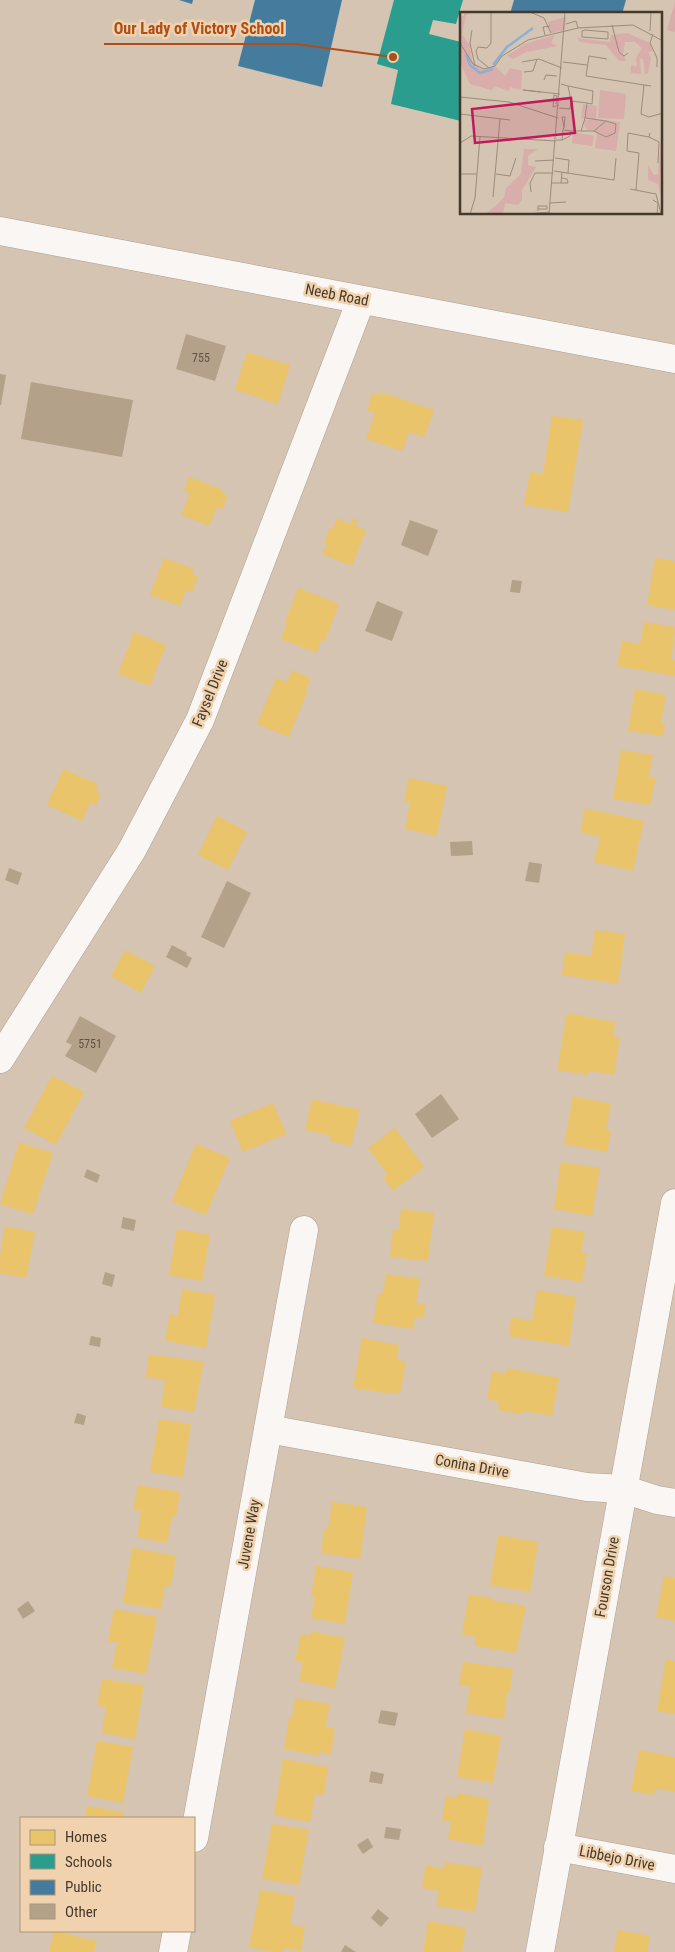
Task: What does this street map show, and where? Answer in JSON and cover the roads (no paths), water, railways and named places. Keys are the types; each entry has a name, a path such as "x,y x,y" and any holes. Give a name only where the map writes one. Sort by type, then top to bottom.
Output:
{"street":[{"name":"Neeb Road","path":"0,230 675,359"},
{"name":"Faysel Drive","path":"0,1058 132,850 200,720 361,300"},
{"name":"Fourson Drive","path":"540,1952 675,1203"},
{"name":"Juvene Way","path":"195,1832 304,1230"},
{"name":"Conina Drive","path":"268,1429 587,1487 622,1489 675,1504"},
{"name":"Libbejo Drive","path":"558,1847 675,1869"},
{"path":"173,1952 177,1932"}],"place":[{"name":"Our Lady of Victory School","path":"393,57"}]}
